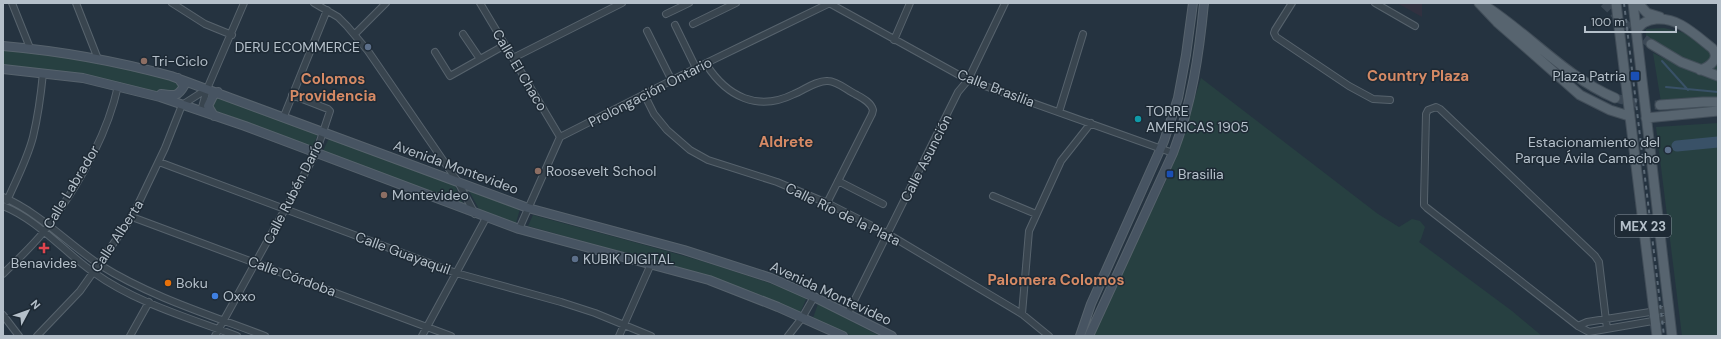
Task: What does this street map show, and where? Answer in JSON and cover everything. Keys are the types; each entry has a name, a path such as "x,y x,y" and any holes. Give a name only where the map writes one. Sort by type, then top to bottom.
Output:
{"main road":[{"path":"1480,3 1502,17 1579,79 1615,98"},
{"path":"1480,3 1496,22 1580,95 1610,110 1629,116"},
{"name":"MEX 23","path":"1616,3 1657,336"},
{"name":"MEX 23","path":"1633,3 1672,336"},
{"path":"1638,3 1644,11 1650,14 1671,18 1681,22 1718,48"},
{"path":"1636,32 1640,25 1648,20 1662,20 1681,25 1712,48 1715,52 1713,63 1700,70"},
{"path":"1651,44 1672,58 1718,76"},
{"path":"1660,105 1718,102"},
{"path":"1646,118 1718,111"},
{"path":"1634,158 1644,192 1651,189 1654,179"}],"street":[{"path":"12,3 30,48"},
{"path":"76,3 98,59"},
{"path":"172,3 205,24 232,35"},
{"path":"201,111 207,88 232,35 244,3"},
{"path":"314,3 338,18 355,34 368,51 458,182 475,214"},
{"path":"355,34 386,3"},
{"name":"Calle El Chaco","path":"480,3 560,137"},
{"path":"513,58 622,3"},
{"path":"666,14 689,3"},
{"path":"693,24 736,3"},
{"name":"Calle Brasilia","path":"829,3 968,80 1173,153"},
{"name":"Prolongación Ontario","path":"560,137 829,3"},
{"path":"894,40 910,3"},
{"name":"Calle Asunción","path":"848,313 958,92 968,80 1004,3"},
{"path":"1080,336 1091,304 1161,148 1170,123 1180,91 1193,3"},
{"path":"1089,336 1173,153 1192,93 1204,3"},
{"path":"1283,3 1291,5 1275,30 1274,33 1276,37 1355,89 1373,99 1390,100"},
{"path":"1375,3 1415,26"},
{"path":"284,116 327,10"},
{"path":"674,25 696,68"},
{"path":"647,31 672,81"},
{"path":"464,34 480,59"},
{"path":"1059,112 1083,34"},
{"path":"435,52 450,76 505,45"},
{"name":"Avenida Montevideo","path":"3,46 66,52 136,66 178,78 284,116 528,208 684,250 771,278 814,296 892,336"},
{"path":"706,64 712,75 724,87 740,97 755,101 769,102 784,99 815,84 828,81 836,83 873,107 872,114 826,203"},
{"path":"3,69 83,78 118,86 201,111 475,214 519,229 709,280 843,336"},
{"path":"43,73 39,111 32,139 24,164 6,198 4,206 31,222 94,272 120,288 149,302 237,336"},
{"path":"150,95 179,94 184,86 178,78"},
{"name":"Calle Labrador","path":"3,274 44,232 95,150 114,103 118,86"},
{"path":"182,105 207,88"},
{"path":"214,116 208,106 213,96 218,92"},
{"name":"Calle Río de la Plata","path":"644,94 654,114 667,130 681,144 694,152 708,160 766,178 826,203 888,234 1022,314 1049,336"},
{"name":"Calle Rubén Darío","path":"215,336 316,153 324,131 330,111 292,95"},
{"name":"Calle Alberta","path":"37,336 62,311 94,272 132,217 159,162 182,105"},
{"path":"1607,329 1599,262 1595,256 1440,109 1436,107 1428,110 1426,114 1424,205 1578,326 1590,332 1655,322 1670,314"},
{"path":"1022,314 1029,230 1061,161 1091,123"},
{"path":"1170,123 1171,133 1176,144"},
{"path":"519,229 560,137"},
{"name":"Calle Guayaquil","path":"159,162 456,273 561,302 651,336"},
{"path":"838,180 883,204"},
{"path":"993,196 1036,214"},
{"path":"6,198 49,225 99,264 153,293 266,336"},
{"name":"Calle Córdoba","path":"132,217 452,336"},
{"path":"422,336 486,218"},
{"path":"619,336 651,264"},
{"path":"788,336 802,318 814,296"},
{"path":"130,336 149,302"},
{"path":"1578,326 1587,322 1654,311 1670,314"},
{"path":"3,315 19,336"}],"shaded area":[{"path":"1397,3 1422,3 1422,17"},
{"path":"1718,139 1718,146 1685,149 1683,145 1685,144"}],"green space":[{"path":"1664,28 1685,33 1718,55 1718,72 1671,53 1646,37 1646,29"},
{"path":"3,49 58,56 139,72 165,78 182,84 175,95 151,91 86,75 3,65"},
{"path":"1653,53 1680,66 1718,81 1718,99 1661,102"},
{"path":"1201,78 1378,214 1399,227 1412,219 1420,221 1425,227 1419,242 1512,311 1542,336 1090,336 1165,183 1184,132"},
{"path":"213,96 318,134 312,148 213,111 211,107"},
{"path":"1718,123 1718,336 1682,336 1656,127"},
{"path":"330,136 454,184 465,207 323,151"},
{"path":"469,191 520,209 516,223 479,209"},
{"path":"533,215 705,262 773,284 807,297 800,313 709,276 528,226"},
{"path":"818,304 880,336 852,336 813,318"}],"waterway":[{"path":"1662,61 1688,90"},
{"path":"1666,87 1718,92"},
{"path":"1677,146 1718,142"}],"tunnel":[{"path":"1604,3 1626,25 1651,44"},
{"path":"1615,98 1643,105 1660,105"}],"railway":[{"path":"1624,3 1664,336"}],"place":[{"name":"DERU ECOMMERCE","path":"368,47"},
{"name":"Tri-Ciclo","path":"144,61"},
{"name":"Plaza Patria","path":"1635,76"},
{"name":"TORRE AMERICAS 1905","path":"1138,119"},
{"name":"Estacionamiento del Parque Ávila Camacho","path":"1668,150"},
{"name":"Roosevelt School","path":"538,171"},
{"name":"Brasilia","path":"1170,174"},
{"name":"Montevideo","path":"384,195"},
{"name":"Benavides","path":"44,248"},
{"name":"KUBIK DIGITAL","path":"575,259"},
{"name":"Boku","path":"168,283"},
{"name":"Oxxo","path":"215,296"}],"district":[{"name":"Country Plaza","path":"1418,76"},
{"name":"Colomos Providencia","path":"333,88"},
{"name":"Aldrete","path":"786,142"},
{"name":"Palomera Colomos","path":"1056,280"}]}
